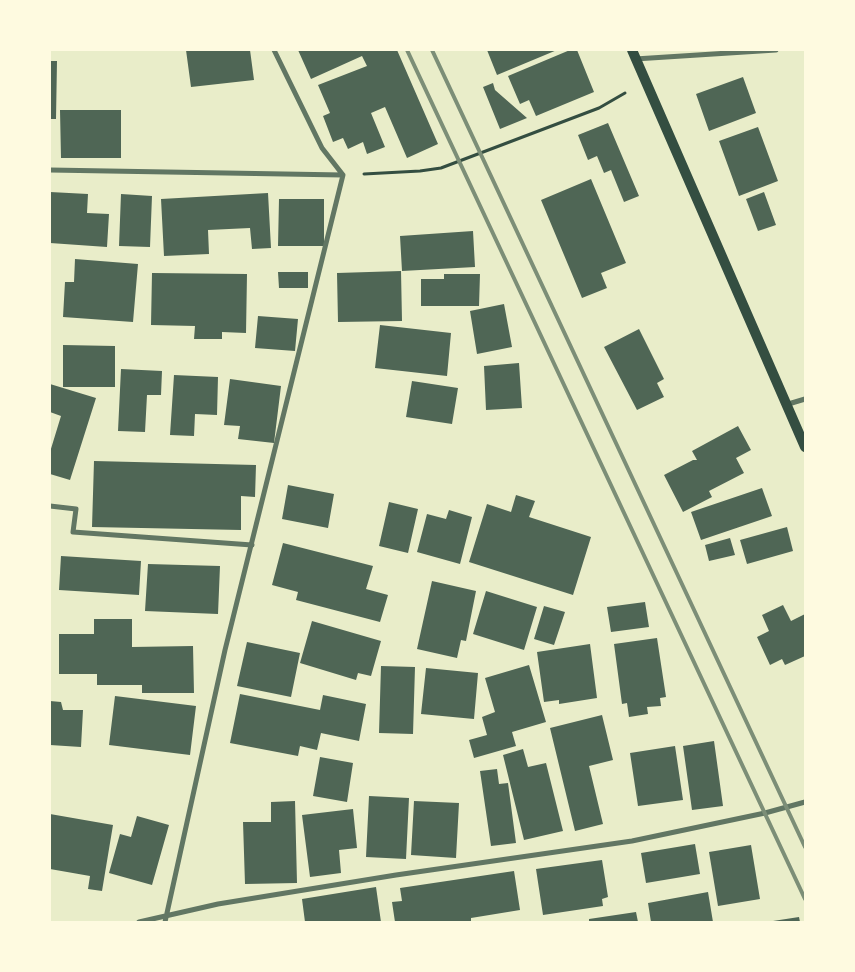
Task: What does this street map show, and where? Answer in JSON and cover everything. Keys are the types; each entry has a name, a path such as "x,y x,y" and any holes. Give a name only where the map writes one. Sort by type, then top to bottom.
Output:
{"main road":[{"path":"634,54 805,448"}],"street":[{"path":"274,50 322,148 343,175"},
{"path":"634,54 776,50"},
{"path":"50,170 343,175"},
{"path":"165,919 225,650 343,175"},
{"path":"785,405 805,399"},
{"path":"50,506 76,509 73,532 252,545"},
{"path":"139,922 165,919 218,904 632,841 765,813 805,802"}],"path":[{"path":"343,175 420,172 441,168 598,108 646,82"}],"building":[{"path":"186,50 250,50 254,80 191,87"},
{"path":"298,50 397,50 438,144 407,158 385,107 371,113 385,147 367,154 363,142 348,149 343,138 333,142 323,116 330,113 318,85 367,66 362,56 311,79"},
{"path":"487,50 557,50 497,75"},
{"path":"570,50 577,50 594,92 536,116 529,100 520,104 508,76"},
{"path":"50,61 57,61 56,119 50,119"},
{"path":"743,77 756,113 709,131 696,94"},
{"path":"493,83 495,90 527,118 500,129 483,87"},
{"path":"60,110 121,110 121,158 61,158"},
{"path":"608,123 639,196 624,202 611,170 604,173 597,156 588,160 578,135"},
{"path":"758,127 778,181 739,196 719,141"},
{"path":"591,179 626,263 601,273 607,288 582,298 541,200"},
{"path":"50,192 88,194 87,213 109,214 107,247 50,243"},
{"path":"764,192 776,225 758,231 746,199"},
{"path":"268,193 271,248 252,249 250,228 208,230 209,254 164,256 161,199"},
{"path":"121,194 152,196 150,247 119,246"},
{"path":"279,199 324,199 324,246 278,246"},
{"path":"473,231 475,267 402,271 400,236"},
{"path":"75,259 138,264 133,322 63,317 65,282 74,282"},
{"path":"401,271 402,321 338,322 337,273"},
{"path":"278,272 308,272 308,288 279,288"},
{"path":"152,273 247,274 246,333 222,332 222,339 194,339 195,326 151,325"},
{"path":"444,274 480,274 479,306 421,306 421,279 444,279"},
{"path":"504,304 512,347 477,354 470,311"},
{"path":"258,316 298,319 295,351 255,348"},
{"path":"380,325 451,333 447,376 375,368"},
{"path":"639,329 664,379 657,383 664,397 637,410 604,347"},
{"path":"63,345 115,346 115,387 63,387"},
{"path":"519,363 522,408 486,410 484,366"},
{"path":"121,369 162,371 161,395 147,395 145,432 118,431"},
{"path":"174,375 218,377 217,415 195,414 194,436 170,435"},
{"path":"230,379 281,386 274,443 238,439 240,426 224,425"},
{"path":"412,381 458,388 452,424 406,417"},
{"path":"50,384 96,398 70,480 50,474 50,452 61,416 50,412"},
{"path":"738,426 751,450 736,458 744,473 709,491 712,497 683,512 664,475 693,460 697,460 692,451"},
{"path":"94,461 256,465 255,497 241,496 241,530 92,527"},
{"path":"288,485 334,494 328,528 282,519"},
{"path":"762,488 772,516 701,540 691,512"},
{"path":"516,495 535,501 529,517 591,537 573,595 469,562 487,504 511,512"},
{"path":"389,502 418,509 408,553 379,546"},
{"path":"449,510 472,517 460,564 417,552 427,514 446,519"},
{"path":"787,527 793,551 747,564 740,540"},
{"path":"730,538 735,555 709,561 705,545"},
{"path":"283,543 373,566 366,589 388,595 380,622 296,600 298,592 272,585"},
{"path":"61,556 141,561 139,595 59,590"},
{"path":"148,564 220,566 218,614 145,611"},
{"path":"432,581 476,591 466,641 461,640 457,658 417,649"},
{"path":"486,591 537,607 524,650 473,634"},
{"path":"645,602 649,627 611,632 607,607"},
{"path":"783,605 791,621 805,614 805,656 785,665 782,659 770,665 757,637 769,631 762,615"},
{"path":"544,606 565,612 554,645 534,639"},
{"path":"94,619 132,619 132,647 193,646 194,693 142,693 142,685 97,685 97,674 59,674 59,634 94,634"},
{"path":"312,621 381,641 371,676 358,673 356,680 300,663"},
{"path":"657,638 666,697 660,698 661,706 647,707 648,714 629,717 627,703 622,704 614,644"},
{"path":"247,642 300,653 291,697 237,686"},
{"path":"590,644 597,698 559,704 559,700 544,702 537,652"},
{"path":"529,665 546,722 512,732 516,746 474,758 469,740 487,735 482,717 495,712 485,678"},
{"path":"381,666 415,667 413,734 379,733"},
{"path":"426,668 478,673 474,719 421,714"},
{"path":"240,694 320,710 323,695 366,704 359,741 321,733 317,750 300,746 298,756 230,743"},
{"path":"115,696 196,706 190,755 109,745"},
{"path":"50,701 61,702 63,710 83,710 81,747 50,745"},
{"path":"602,715 613,760 589,766 603,824 575,831 550,728"},
{"path":"714,741 723,806 692,810 683,746"},
{"path":"675,746 683,800 638,806 630,753"},
{"path":"523,749 528,767 546,763 563,831 524,840 503,755"},
{"path":"320,757 353,763 347,802 313,796"},
{"path":"497,769 499,784 508,783 516,843 491,846 480,771"},
{"path":"369,796 409,798 406,859 366,857"},
{"path":"295,801 297,883 245,884 243,822 271,822 271,802"},
{"path":"414,801 459,803 456,858 411,855"},
{"path":"353,809 357,848 339,850 341,873 310,877 302,815"},
{"path":"50,814 113,825 102,891 88,889 90,876 50,869"},
{"path":"137,816 169,825 152,885 109,873 120,834 131,837"},
{"path":"695,844 700,874 646,883 641,853"},
{"path":"751,845 760,899 718,906 709,852"},
{"path":"602,860 608,897 602,899 603,906 543,915 536,869"},
{"path":"514,871 520,910 471,918 471,922 395,922 392,902 402,901 400,888"},
{"path":"376,887 381,922 305,922 302,899"},
{"path":"708,892 713,922 651,922 648,903"},
{"path":"636,912 638,922 589,922 589,919"},
{"path":"799,917 800,922 773,922 773,921"}],"railway":[{"path":"407,50 805,899"},
{"path":"432,50 805,847"}]}
